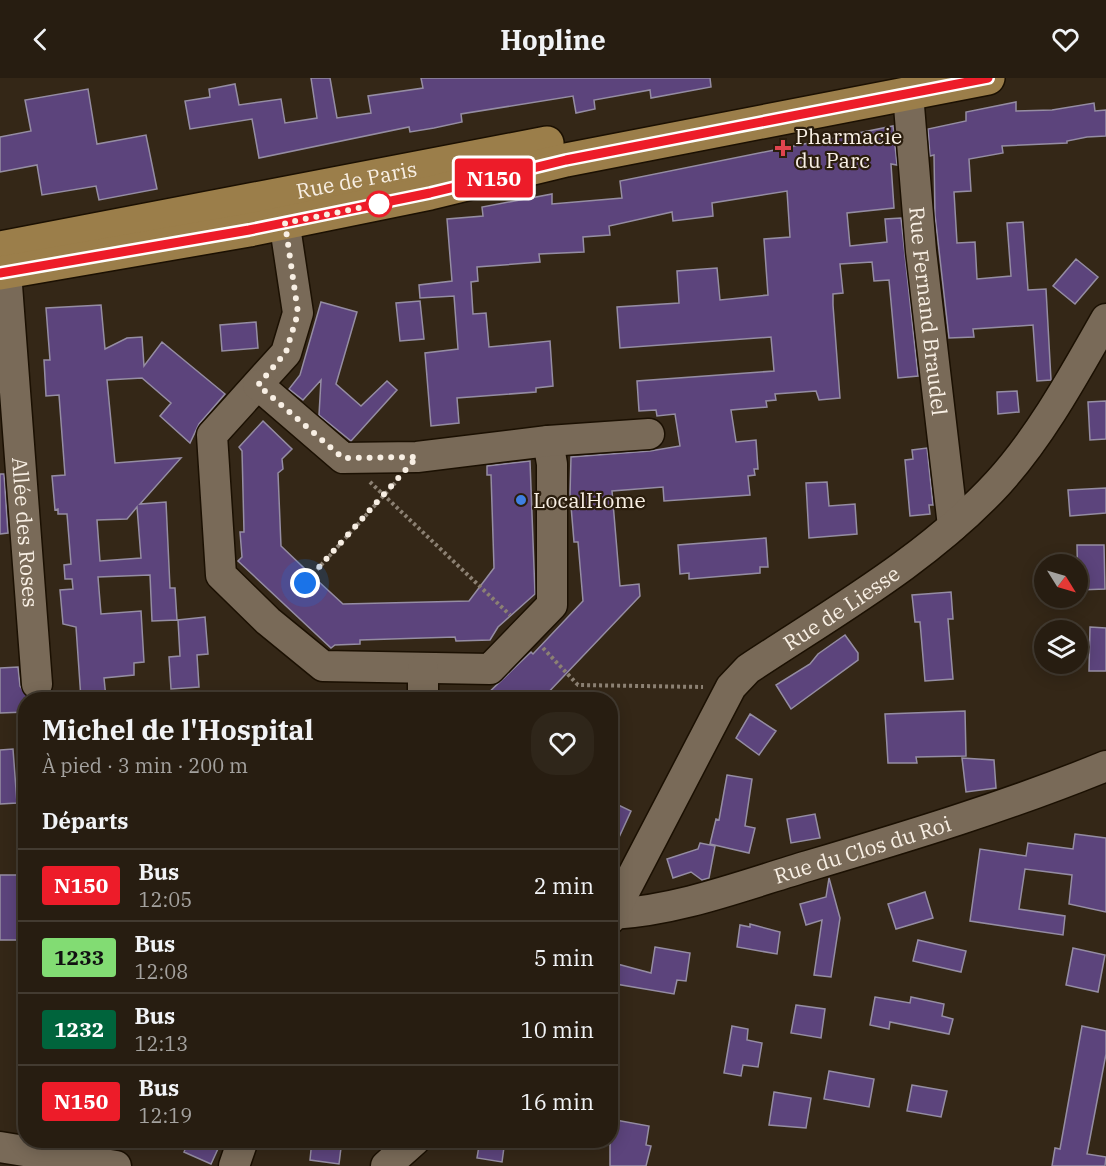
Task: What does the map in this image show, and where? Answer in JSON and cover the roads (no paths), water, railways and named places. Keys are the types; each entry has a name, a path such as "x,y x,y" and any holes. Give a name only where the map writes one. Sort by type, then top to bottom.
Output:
{"main road":[{"name":"Rue de Paris","path":"2,264 899,86 988,78"}],"street":[{"name":"Rue Fernand Braudel","path":"899,86 953,526"},
{"path":"283,208 298,313 286,352 212,435 221,575 268,621 322,666 490,669 552,605 552,464 548,441"},
{"name":"Allée des Roses","path":"2,264 37,684"},
{"name":"Rue de Liesse","path":"618,905 731,687 748,669 894,572 953,526 999,482 1024,451 1106,320"},
{"path":"258,385 343,458 417,457 548,441 649,434"},
{"path":"423,669 423,692"},
{"name":"Rue du Clos du Roi","path":"618,916 654,910 749,884 982,813 1106,766"},
{"path":"0,1147 116,1166"},
{"path":"234,1166 240,1148"},
{"path":"386,1166 406,1148"}],"place":[{"name":"Pharmacie du Parc","path":"783,148"},
{"name":"LocalHome","path":"521,500"}]}
